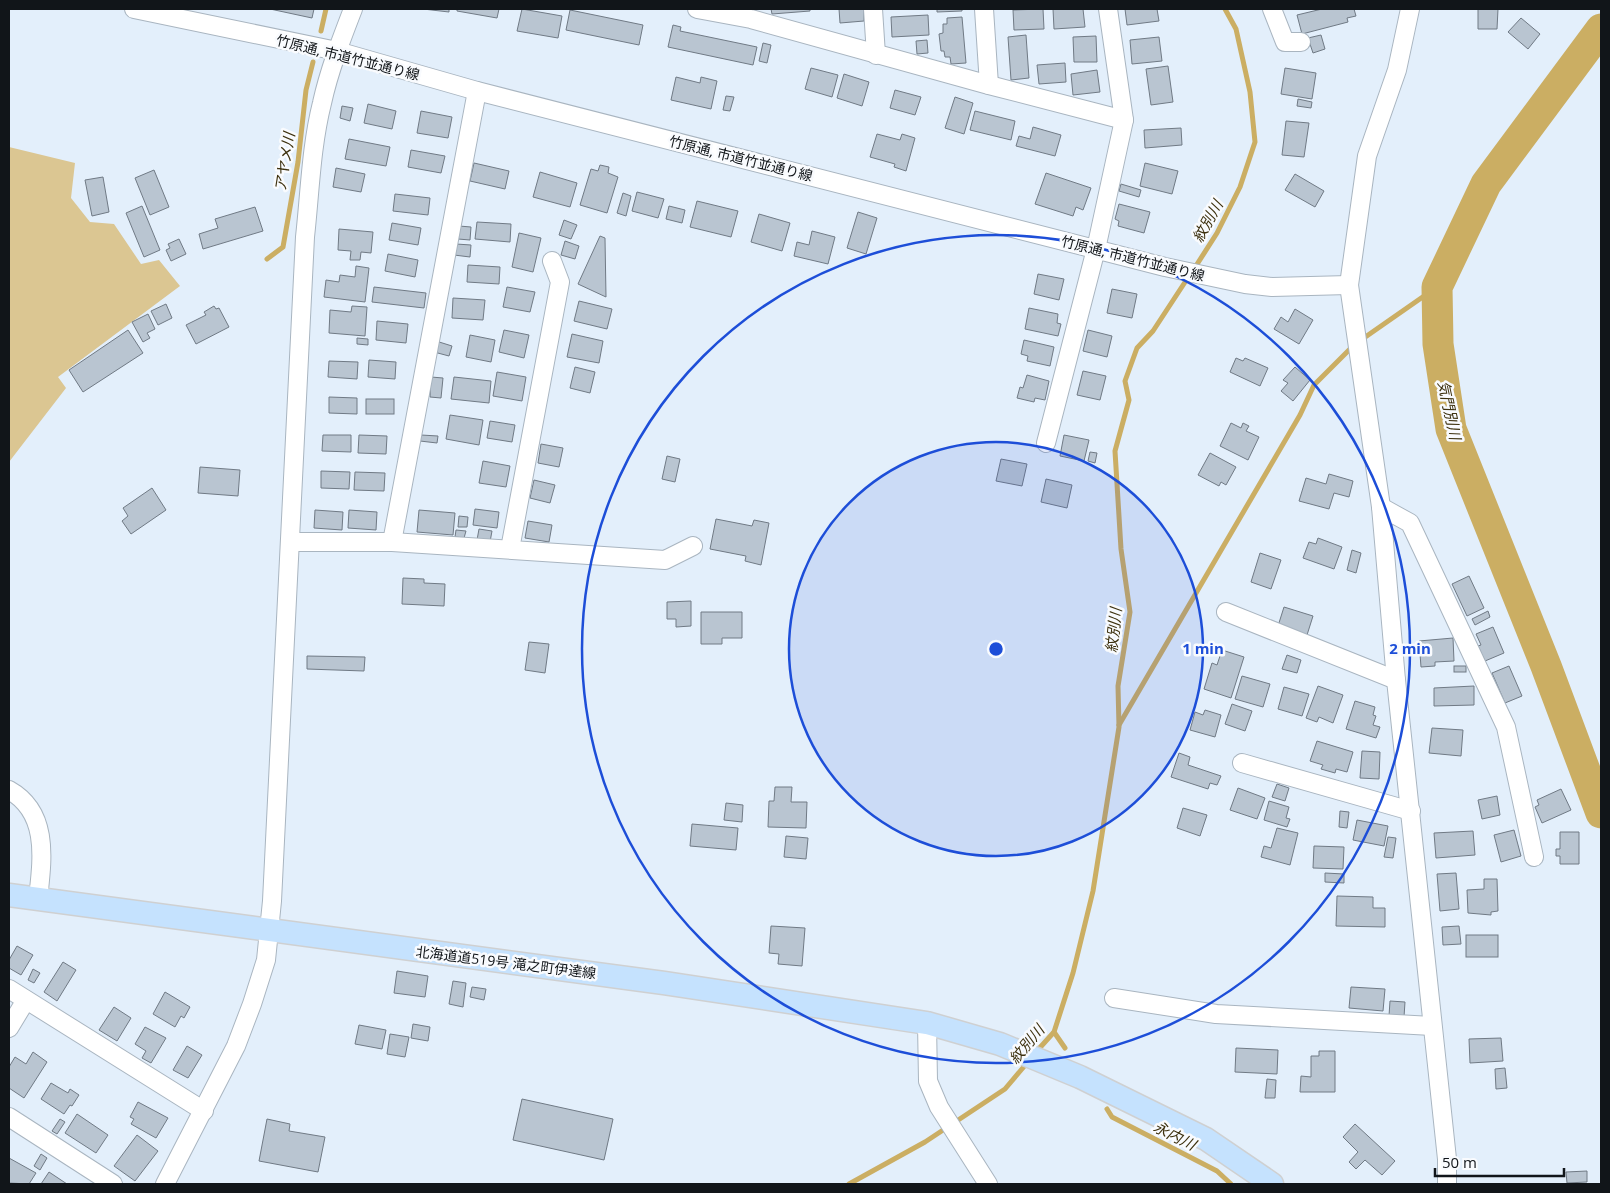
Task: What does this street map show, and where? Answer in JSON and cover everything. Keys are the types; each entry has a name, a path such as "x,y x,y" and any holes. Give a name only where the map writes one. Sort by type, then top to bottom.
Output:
{"main road":[{"name":"北海道道519号 滝之町伊達線","path":"9,895 664,982 927,1023 1000,1044 1080,1077 1206,1139 1272,1184"}],"street":[{"name":"竹原通, 市道竹並通り線","path":"134,9 203,15 477,91 1165,267 1272,287 1349,285"},
{"path":"165,1184 236,1046 266,960 270,931 305,237 312,168 322,104 337,51 353,9"},
{"path":"697,9 751,14 876,55 1124,120"},
{"path":"874,9 876,55"},
{"path":"984,9 989,86"},
{"path":"1046,443 1096,249 1124,120 1108,9"},
{"path":"1272,9 1285,42 1301,42"},
{"path":"1410,9 1397,70 1367,156 1349,285 1382,507 1396,680 1447,1159 1447,1184"},
{"path":"392,542 477,91"},
{"path":"510,549 560,282 552,261"},
{"path":"1382,507 1410,523 1506,727 1534,857"},
{"path":"290,542 392,542 665,560 693,546"},
{"path":"1226,612 1396,680"},
{"path":"1242,763 1411,811"},
{"path":"9,790 29,810 38,826 43,852 38,899"},
{"path":"9,990 204,1111"},
{"path":"1114,998 1216,1014 1432,1026"},
{"path":"9,1028 26,1000"},
{"path":"927,1023 928,1081 939,1108 988,1184"},
{"path":"9,1117 113,1184"}],"shaded area":[{"path":"9,147 75,163 71,198 90,222 114,224 141,264 159,260 180,286 58,377 66,388 9,462"}],"building":[{"path":"270,9 314,9 312,18"},
{"path":"423,9 449,9 449,12"},
{"path":"457,9 499,9 497,18 457,11"},
{"path":"522,9 562,16 558,38 517,31"},
{"path":"771,9 810,9 810,11 772,14"},
{"path":"839,9 864,9 864,21 840,23"},
{"path":"937,9 962,9 962,11 937,12"},
{"path":"1043,9 1044,29 1014,30 1013,10"},
{"path":"1053,9 1083,9 1085,27 1054,29"},
{"path":"1125,9 1157,9 1159,21 1127,25"},
{"path":"1322,9 1354,9 1356,16 1347,18 1348,22 1302,34 1297,15"},
{"path":"1478,9 1498,9 1497,29 1478,29"},
{"path":"570,10 643,25 639,45 566,30"},
{"path":"928,15 929,35 892,37 891,17"},
{"path":"962,17 966,63 951,64 950,57 945,57 944,51 941,51 939,34 943,33 943,24 947,24 947,18"},
{"path":"1521,18 1540,34 1528,49 1508,32"},
{"path":"673,25 681,27 680,31 757,47 753,65 668,47"},
{"path":"1026,35 1029,78 1011,80 1008,37"},
{"path":"1321,35 1325,49 1313,53 1308,38"},
{"path":"1096,36 1097,62 1074,62 1073,37"},
{"path":"1159,37 1162,61 1132,64 1130,40"},
{"path":"927,40 928,53 917,54 916,41"},
{"path":"763,43 771,45 767,63 759,61"},
{"path":"1065,63 1066,82 1039,84 1037,65"},
{"path":"1168,66 1173,102 1151,105 1146,69"},
{"path":"811,68 838,75 832,97 805,89"},
{"path":"1285,68 1316,73 1312,99 1281,94"},
{"path":"1097,70 1100,92 1073,95 1071,74"},
{"path":"844,74 869,82 862,106 837,98"},
{"path":"676,77 700,83 701,77 717,81 711,109 671,100"},
{"path":"895,90 921,97 915,115 890,108"},
{"path":"726,96 734,97 730,111 723,110"},
{"path":"955,97 973,103 964,134 945,128"},
{"path":"1298,99 1312,102 1311,108 1297,106"},
{"path":"368,104 396,111 392,129 364,123"},
{"path":"342,106 353,108 350,121 340,118"},
{"path":"421,111 452,117 448,138 417,133"},
{"path":"975,111 1015,121 1011,140 970,130"},
{"path":"1286,121 1309,123 1304,157 1282,155"},
{"path":"1033,127 1061,135 1055,156 1016,146 1019,136 1030,139"},
{"path":"1181,128 1182,145 1145,148 1144,130"},
{"path":"877,134 900,140 902,134 915,138 906,171 894,167 895,164 870,157"},
{"path":"349,139 390,147 386,166 345,159"},
{"path":"411,150 445,156 441,173 408,167"},
{"path":"474,163 509,171 505,189 470,181"},
{"path":"1145,163 1178,171 1172,194 1140,186"},
{"path":"600,165 609,167 608,173 618,177 607,213 580,205 591,169 598,171"},
{"path":"336,168 365,174 361,192 333,187"},
{"path":"154,170 169,207 150,215 135,178"},
{"path":"540,172 577,183 570,207 533,197"},
{"path":"1046,173 1091,188 1083,210 1076,207 1073,216 1035,204"},
{"path":"1295,174 1324,191 1315,207 1285,190"},
{"path":"103,177 109,212 92,216 85,180"},
{"path":"1121,184 1141,190 1139,197 1119,191"},
{"path":"637,192 664,199 658,218 632,211"},
{"path":"623,193 631,196 626,216 617,213"},
{"path":"395,194 430,198 428,215 393,211"},
{"path":"697,201 738,211 731,237 690,227"},
{"path":"1119,204 1150,212 1144,233 1118,226 1119,221 1115,219"},
{"path":"142,206 160,250 144,257 126,213"},
{"path":"669,206 685,210 682,223 666,219"},
{"path":"255,207 263,231 203,249 199,234 218,228 215,219"},
{"path":"858,212 877,218 866,254 847,248"},
{"path":"759,214 790,223 782,251 751,242"},
{"path":"564,220 577,225 571,239 559,235"},
{"path":"477,222 511,224 510,242 475,239"},
{"path":"392,223 421,228 418,245 389,240"},
{"path":"459,226 471,227 470,240 458,239"},
{"path":"339,229 373,232 371,253 361,252 360,260 350,260 351,251 338,250"},
{"path":"812,231 835,237 828,264 794,256 797,242 809,245"},
{"path":"519,233 541,238 533,272 512,267"},
{"path":"600,236 605,238 606,297 578,284"},
{"path":"179,239 186,254 171,261 166,250 170,248 168,244"},
{"path":"565,241 579,246 575,259 561,255"},
{"path":"456,244 471,245 470,257 454,255"},
{"path":"388,254 418,260 415,277 385,271"},
{"path":"468,265 500,267 499,284 467,282"},
{"path":"356,266 369,268 365,302 324,297 326,280 339,282 340,275 355,277"},
{"path":"1038,274 1064,279 1059,300 1034,294"},
{"path":"374,287 426,293 424,308 372,302"},
{"path":"507,287 535,292 530,312 503,307"},
{"path":"1112,289 1137,294 1132,318 1107,313"},
{"path":"453,298 485,300 483,320 452,318"},
{"path":"579,301 612,309 607,329 574,321"},
{"path":"166,304 172,318 158,325 151,311"},
{"path":"214,306 216,309 219,308 229,327 196,344 186,325 206,315 204,312"},
{"path":"352,306 367,307 365,336 329,333 330,310 351,312"},
{"path":"1029,308 1058,314 1057,323 1061,324 1058,336 1025,329"},
{"path":"1295,309 1313,320 1299,344 1274,329 1281,317 1288,322"},
{"path":"148,314 155,329 147,333 150,338 143,342 132,322"},
{"path":"377,321 408,324 406,343 376,340"},
{"path":"128,330 143,353 83,392 69,370"},
{"path":"504,330 529,335 524,358 499,352"},
{"path":"1088,330 1112,336 1107,357 1083,351"},
{"path":"572,334 603,341 599,363 567,357"},
{"path":"470,335 495,340 491,362 466,357"},
{"path":"357,338 368,339 368,345 357,344"},
{"path":"1024,340 1054,347 1050,366 1027,361 1028,356 1021,354"},
{"path":"436,341 452,346 449,356 434,352"},
{"path":"1236,358 1243,361 1245,358 1268,368 1260,386 1230,372"},
{"path":"369,360 396,362 395,379 368,377"},
{"path":"329,361 358,362 357,379 328,377"},
{"path":"575,367 595,372 590,393 570,388"},
{"path":"1295,367 1310,380 1293,401 1281,391 1288,383 1283,380"},
{"path":"1083,371 1106,376 1100,400 1077,395"},
{"path":"497,372 526,377 522,401 493,396"},
{"path":"1027,375 1049,381 1045,400 1035,398 1034,402 1017,398 1020,387 1023,388"},
{"path":"431,377 443,378 441,398 430,397"},
{"path":"454,377 491,381 489,403 451,399"},
{"path":"329,397 357,398 357,414 329,413"},
{"path":"366,399 394,399 394,414 366,414"},
{"path":"450,415 483,420 479,445 446,439"},
{"path":"490,421 515,425 512,442 487,438"},
{"path":"1231,423 1241,428 1243,423 1249,426 1246,431 1259,437 1248,460 1220,446"},
{"path":"323,435 351,435 351,452 322,451"},
{"path":"359,435 387,436 386,454 358,453"},
{"path":"421,435 438,436 437,443 420,441"},
{"path":"1064,435 1089,440 1084,461 1060,456"},
{"path":"541,444 563,448 559,467 538,463"},
{"path":"1090,452 1097,453 1095,463 1088,461"},
{"path":"1210,453 1236,467 1226,485 1221,482 1219,486 1198,475"},
{"path":"667,456 680,459 675,482 662,479"},
{"path":"1001,459 1027,464 1022,486 996,481"},
{"path":"483,461 510,466 506,487 479,483"},
{"path":"200,467 240,470 238,496 198,493"},
{"path":"321,471 350,472 349,489 321,488"},
{"path":"355,472 385,473 384,491 354,490"},
{"path":"1329,474 1353,481 1349,497 1334,493 1329,509 1299,501 1306,478 1326,484"},
{"path":"1046,479 1072,485 1067,508 1041,502"},
{"path":"534,480 555,485 550,503 530,498"},
{"path":"152,488 166,510 131,534 122,521 128,516 123,508"},
{"path":"475,509 499,512 497,528 473,525"},
{"path":"315,510 343,512 342,530 314,528"},
{"path":"349,510 377,512 376,530 348,528"},
{"path":"419,510 455,513 453,535 417,532"},
{"path":"459,516 468,517 467,527 458,527"},
{"path":"716,519 752,526 754,520 769,523 761,565 745,561 746,556 710,549"},
{"path":"528,521 552,525 549,542 525,538"},
{"path":"479,529 492,531 490,542 477,540"},
{"path":"456,530 466,531 464,538 455,537"},
{"path":"1318,538 1342,547 1334,569 1303,558 1309,542 1316,544"},
{"path":"1352,550 1361,553 1356,573 1347,570"},
{"path":"1260,553 1281,560 1271,589 1251,582"},
{"path":"1469,576 1484,608 1467,616 1452,584"},
{"path":"403,578 424,579 424,583 445,584 444,606 402,604"},
{"path":"691,601 691,626 676,627 676,619 667,619 667,602"},
{"path":"1284,607 1313,616 1307,635 1278,626"},
{"path":"1488,611 1490,617 1475,625 1472,619"},
{"path":"701,612 742,612 742,638 722,638 722,644 701,644"},
{"path":"1493,627 1504,653 1485,661 1478,646 1481,645 1476,634"},
{"path":"1453,638 1454,661 1435,662 1435,666 1421,667 1419,641"},
{"path":"529,642 549,644 545,673 525,670"},
{"path":"1222,650 1244,657 1231,698 1204,689 1212,663 1217,665"},
{"path":"1287,655 1301,660 1297,673 1282,669"},
{"path":"307,656 365,657 364,671 307,669"},
{"path":"1454,666 1466,666 1466,672 1454,672"},
{"path":"1509,666 1522,696 1505,703 1492,673"},
{"path":"1242,676 1270,684 1263,707 1235,699"},
{"path":"1318,686 1343,695 1333,723 1319,717 1317,722 1306,718"},
{"path":"1474,686 1474,705 1434,706 1434,688"},
{"path":"1284,687 1309,694 1302,716 1278,709"},
{"path":"1355,701 1375,707 1373,715 1376,716 1373,725 1380,727 1376,738 1346,729"},
{"path":"1232,704 1252,711 1245,731 1225,724"},
{"path":"1205,710 1221,715 1215,737 1190,730 1195,712 1203,715"},
{"path":"1432,728 1463,730 1461,756 1429,753"},
{"path":"1317,741 1353,752 1347,772 1336,769 1335,773 1321,769 1323,765 1310,761"},
{"path":"1362,751 1380,752 1379,779 1360,778"},
{"path":"1179,753 1190,757 1188,765 1221,776 1217,785 1210,783 1208,789 1171,777"},
{"path":"1277,784 1289,788 1285,801 1272,797"},
{"path":"775,787 792,787 791,802 807,802 806,828 768,827 769,801 774,801"},
{"path":"1238,788 1265,798 1257,819 1230,810"},
{"path":"1561,789 1571,810 1542,823 1535,807 1539,805 1537,800"},
{"path":"1497,796 1500,815 1482,819 1478,800"},
{"path":"1269,801 1289,807 1286,818 1290,819 1287,827 1264,820"},
{"path":"726,803 743,805 742,822 724,820"},
{"path":"1183,808 1207,815 1200,836 1177,828"},
{"path":"1340,811 1349,812 1347,828 1339,827"},
{"path":"1357,820 1388,826 1384,846 1353,840"},
{"path":"692,824 738,828 736,850 690,846"},
{"path":"1277,828 1298,833 1290,865 1261,857 1264,846 1271,848"},
{"path":"1514,830 1521,856 1501,862 1494,835"},
{"path":"1473,831 1475,855 1436,858 1434,833"},
{"path":"1560,832 1579,832 1579,864 1560,864 1560,856 1556,856 1556,849 1560,849"},
{"path":"786,836 808,838 806,859 784,857"},
{"path":"1388,837 1396,838 1393,858 1384,857"},
{"path":"1314,846 1344,847 1343,869 1313,868"},
{"path":"1325,873 1344,874 1344,883 1325,882"},
{"path":"1456,873 1459,909 1440,911 1437,874"},
{"path":"1484,879 1497,879 1498,911 1491,912 1491,915 1468,913 1467,890 1484,889"},
{"path":"1337,896 1373,897 1373,908 1385,908 1385,927 1336,926"},
{"path":"771,926 805,928 802,966 778,964 779,954 769,953"},
{"path":"1459,926 1461,944 1443,945 1442,927"},
{"path":"1466,935 1498,935 1498,957 1466,957"},
{"path":"17,946 33,955 21,975 9,968 9,960"},
{"path":"63,962 76,970 57,1001 44,992"},
{"path":"33,969 40,973 34,983 28,980"},
{"path":"397,971 428,976 425,997 394,993"},
{"path":"453,981 466,983 463,1007 449,1004"},
{"path":"472,987 486,989 484,1000 470,997"},
{"path":"1351,987 1385,989 1383,1011 1349,1008"},
{"path":"165,992 190,1007 184,1018 181,1016 175,1027 153,1014"},
{"path":"1390,1001 1405,1002 1404,1017 1389,1016"},
{"path":"114,1007 131,1018 117,1041 99,1030"},
{"path":"413,1024 430,1027 428,1041 411,1038"},
{"path":"359,1025 386,1030 382,1049 355,1044"},
{"path":"145,1027 166,1038 151,1063 142,1058 146,1051 135,1044"},
{"path":"390,1034 409,1037 405,1057 387,1054"},
{"path":"1501,1038 1503,1061 1470,1063 1469,1039"},
{"path":"187,1046 202,1055 188,1078 173,1070"},
{"path":"1236,1048 1278,1050 1277,1074 1235,1072"},
{"path":"1319,1051 1335,1051 1335,1092 1300,1092 1301,1076 1311,1077 1311,1056 1319,1056"},
{"path":"33,1052 47,1062 24,1098 9,1088 9,1067 15,1057 26,1064"},
{"path":"1505,1068 1507,1088 1496,1089 1495,1069"},
{"path":"1267,1079 1276,1080 1275,1098 1265,1098"},
{"path":"51,1083 68,1093 70,1089 79,1095 64,1114 41,1099"},
{"path":"522,1099 613,1119 604,1160 513,1140"},
{"path":"138,1102 168,1118 156,1138 131,1124 134,1119 130,1117"},
{"path":"77,1114 108,1135 96,1153 65,1133"},
{"path":"60,1119 65,1122 57,1134 52,1131"},
{"path":"267,1119 290,1124 289,1131 325,1137 318,1172 259,1161"},
{"path":"1355,1124 1395,1161 1382,1175 1365,1160 1356,1169 1349,1162 1358,1152 1343,1137"},
{"path":"137,1135 158,1151 135,1181 114,1166"},
{"path":"41,1154 47,1158 40,1170 34,1166"},
{"path":"9,1158 36,1173 29,1184 9,1183"},
{"path":"1587,1171 1587,1182 1567,1183 1566,1172"},
{"path":"49,1172 67,1184 41,1184"}],"waterway":[{"name":"アヤメ川","path":"321,31 326,9"},
{"name":"紋別川","path":"1194,269 1217,233 1240,187 1255,142 1250,92 1236,29 1225,9"},
{"name":"気門別川","path":"1601,29 1486,184 1437,287 1438,344 1451,429 1546,666 1601,813"},
{"name":"アヤメ川","path":"267,259 283,247 298,162 306,90 313,62"},
{"name":"紋別川","path":"1036,1052 1054,1032 1073,973 1093,891 1119,727 1118,686 1130,612 1121,549 1115,451 1129,400 1125,381 1137,348 1153,331 1189,276"},
{"path":"1361,340 1437,287"},
{"path":"1119,725 1300,415 1314,385 1354,345"},
{"name":"永内川","path":"1054,1032 1065,1048"},
{"name":"紋別川","path":"849,1184 925,1142 1005,1089 1027,1063"},
{"name":"永内川","path":"1107,1109 1112,1117 1217,1171 1231,1184"}]}
